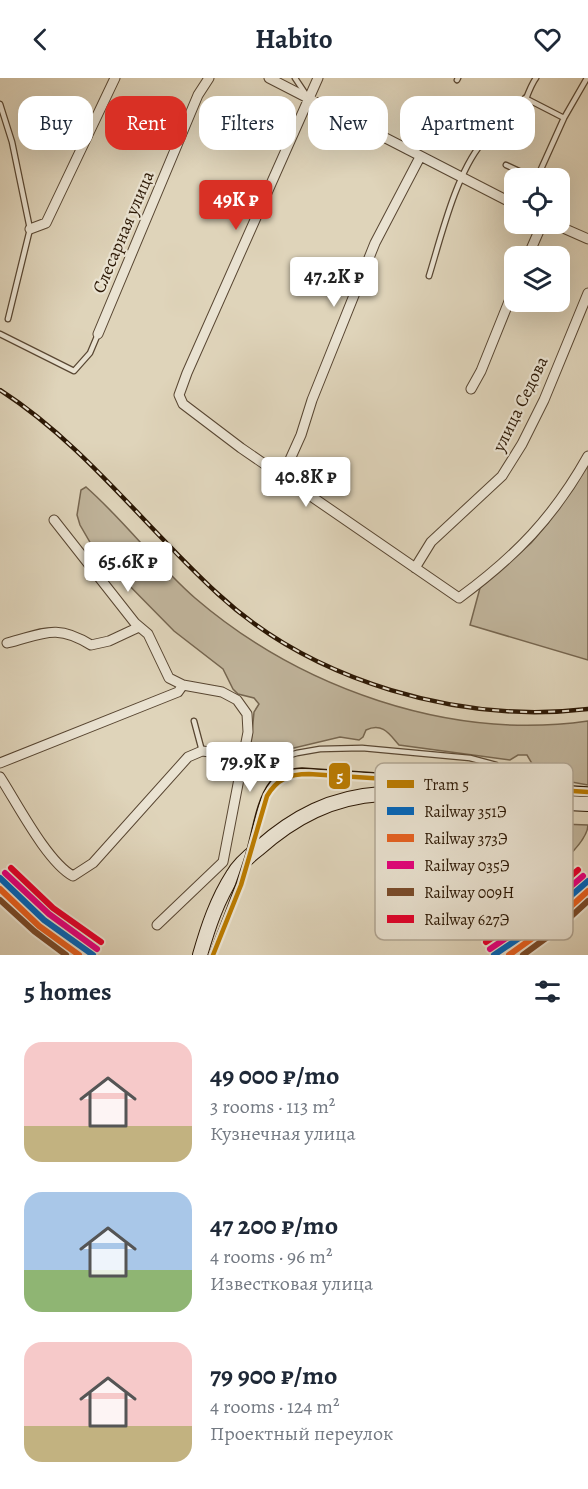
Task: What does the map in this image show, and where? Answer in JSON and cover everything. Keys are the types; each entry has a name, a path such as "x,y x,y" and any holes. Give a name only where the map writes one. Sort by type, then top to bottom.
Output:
{"main road":[{"path":"200,955 212,913 234,873 244,861 289,823 314,810 338,800 375,795"},
{"path":"573,803 588,804"}],"street":[{"path":"30,229 46,224 116,78"},
{"name":"Слесарная улица","path":"98,334 198,95 209,78"},
{"path":"310,96 318,78"},
{"path":"271,79 308,98"},
{"path":"308,100 179,395 183,404 241,448 459,598 501,566 530,539 555,508 588,456"},
{"path":"388,141 504,199"},
{"path":"283,475 297,445 312,400 375,243 420,158"},
{"path":"570,231 588,239"},
{"name":"улица Седова","path":"415,568 431,542 502,476 522,444 544,400 588,293"},
{"path":"471,389 481,371 505,312"},
{"path":"54,520 139,627 148,634 169,678 183,685 222,692 237,700 247,714 248,732 223,862 157,926"},
{"path":"7,643 57,631 75,635 91,645 109,641 139,627"},
{"path":"0,763 178,692 183,685"},
{"path":"0,777 46,848 64,871 73,876 93,863 188,757 202,751 244,756"},
{"path":"223,862 234,873"}],"lane":[{"path":"295,78 308,97"},
{"path":"526,96 536,78"},
{"path":"540,168 564,118 587,78"},
{"path":"535,103 564,118"},
{"path":"0,104 12,142 30,229 8,319"},
{"path":"429,276 461,178 477,150"},
{"path":"506,165 513,168"},
{"path":"0,333 74,371 90,353 98,334"},
{"path":"194,721 202,751"},
{"path":"241,770 297,753 320,749 362,748 470,758 489,763"}],"shaded area":[{"path":"588,461 588,660 470,625 480,588 531,543 548,523"},
{"path":"86,487 195,598 236,630 281,658 329,682 379,701 430,715 483,723 536,725 588,721 588,785 573,782 573,763 532,763 527,755 518,755 510,760 399,745 386,731 377,728 366,730 359,740 340,737 252,758 250,755 254,712 259,704 254,698 238,694 223,669 174,631 113,569 104,569 95,563 95,551 77,515 81,490"},
{"path":"573,824 588,825 584,837 574,850"}],"tram line":[{"path":"209,955 240,872 261,799 273,778 288,770 302,768 375,773"},
{"name":"5","path":"213,955 241,885 267,796 275,785 295,775 309,774 375,778"},
{"path":"573,786 588,787"},
{"name":"5","path":"573,791 588,792"}],"railway":[{"path":"0,390 59,435 87,461 218,594 256,625 298,651 343,673 391,690 440,702 490,710 540,712 588,709"}],"rail line":[{"name":"627Э","path":"11,868 53,908 101,942"},
{"name":"627Э","path":"573,874 578,870"},
{"name":"035Э","path":"5,873 49,914 97,949"},
{"name":"035Э","path":"573,885 583,876"},
{"name":"351Э","path":"0,878 44,920 93,955"},
{"name":"351Э","path":"573,894 588,881"},
{"name":"373Э","path":"0,889 39,926 79,955"},
{"name":"373Э","path":"573,904 588,891"},
{"name":"009Н","path":"0,900 34,931 66,955"},
{"name":"009Н","path":"573,915 588,901"},
{"name":"035Э","path":"490,949 503,940"},
{"name":"351Э","path":"494,955 516,940"},
{"name":"373Э","path":"509,955 530,940"},
{"name":"009Н","path":"523,955 543,940"}]}
